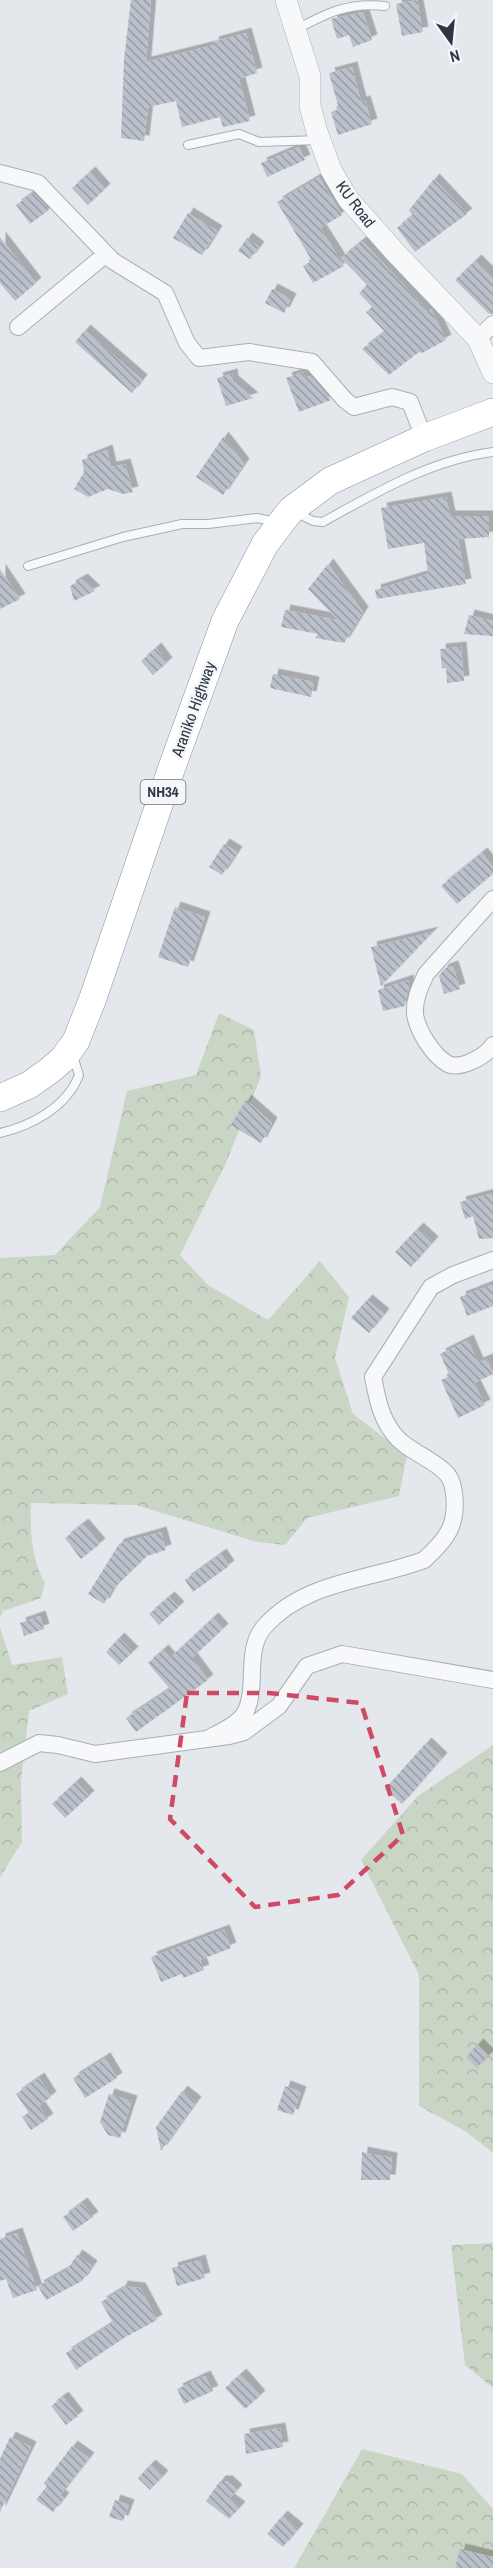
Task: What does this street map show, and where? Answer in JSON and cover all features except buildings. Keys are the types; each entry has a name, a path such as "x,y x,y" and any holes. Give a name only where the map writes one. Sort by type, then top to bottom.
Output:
{"highway":[{"name":"Araniko Highway","path":"0,1098 30,1085 49,1071 76,1041 225,621 265,544 286,516 330,481 424,438 493,412"}],"street":[{"name":"KU Road","path":"286,0 310,76 310,106 331,170 348,199 478,339 493,373"},
{"path":"0,173 38,183 106,254 165,294 187,343 199,358 249,352 312,362 345,400 354,406 392,397 410,402 424,438"},
{"path":"18,327 106,254"},
{"path":"478,339 493,324"},
{"path":"493,899 426,974 419,988 415,1015 427,1044 447,1064 455,1065 471,1061 489,1051 493,1045"},
{"path":"209,1738 235,1723 246,1710 254,1650 262,1628 277,1614 299,1599 424,1560 439,1546 450,1531 456,1510 453,1484 446,1473 394,1435 381,1414 373,1377 431,1287 453,1275 493,1260"},
{"path":"0,1762 39,1743 95,1754 244,1732 279,1706 307,1666 342,1654 493,1680"}],"lane":[{"path":"295,30 340,8 365,4 385,6"},
{"path":"188,145 239,134 259,142 320,140"},
{"path":"28,566 123,537 182,524 208,524 286,516 323,522 411,475 463,456 493,452"},
{"path":"0,1133 23,1128 66,1098 80,1075 69,1050"}],"highlighted area":[{"path":"187,1693 269,1693 361,1703 403,1835 338,1895 255,1907 170,1819"}],"green space":[{"path":"219,1013 254,1030 261,1076 226,1163 180,1255 208,1285 268,1320 320,1261 349,1297 335,1358 353,1414 407,1455 399,1496 307,1518 285,1545 257,1542 136,1505 31,1503 32,1544 40,1574 45,1583 41,1598 3,1611 0,1618 0,1258 55,1255 100,1207 127,1091 196,1075"},
{"path":"0,1627 12,1665 62,1657 68,1694 29,1711 21,1781 22,1842 0,1877"},
{"path":"493,1745 493,2153 465,2131 419,2106 419,1975 361,1860 418,1796"},
{"path":"493,2243 493,2388 465,2365 451,2245"},
{"path":"362,2449 462,2474 493,2509 493,2568 294,2568"}]}
